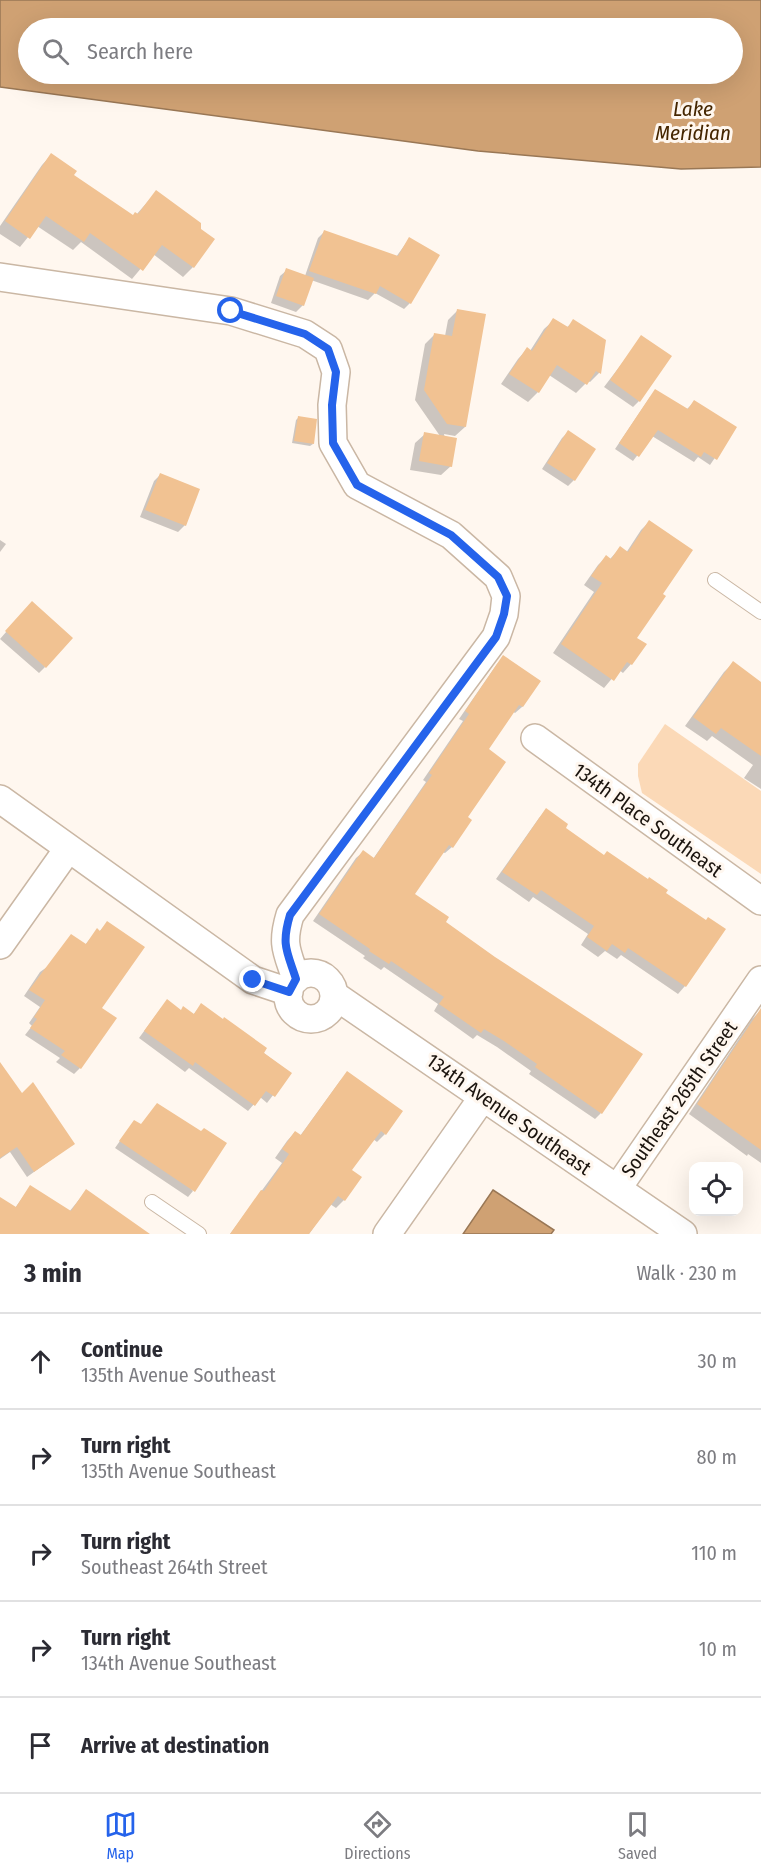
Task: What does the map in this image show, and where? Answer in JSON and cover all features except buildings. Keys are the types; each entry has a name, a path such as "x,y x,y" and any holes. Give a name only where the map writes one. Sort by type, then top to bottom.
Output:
{"street":[{"path":"0,277 231,311 305,334 328,349 336,372 332,405 333,443 357,485 451,535 498,577 507,596 496,637 290,915 285,933 285,944 292,985 291,1007 296,1013 310,1019 325,1015 330,1009 334,995"},
{"name":"134th Place Southeast","path":"535,738 761,901"},
{"name":"134th Avenue Southeast","path":"0,799 253,980 292,985 309,973 329,981 334,995 683,1234"},
{"path":"0,945 68,849"},
{"name":"Southeast 265th Street","path":"617,1189 761,980"},
{"path":"387,1234 483,1097"}],"lane":[{"path":"715,580 761,612"},
{"path":"152,1202 199,1234"}],"shaded area":[{"path":"665,724 761,791 761,874 642,793 638,764"}],"water":[{"name":"Lake Meridian","path":"0,0 761,0 761,167 681,169 478,151 0,87"},
{"path":"493,1190 554,1230 551,1234 463,1234"}],"route":[{"path":"231,311 305,334 328,349 336,372 332,405 333,443 357,485 451,535 498,577 507,596 496,637 290,915 285,933 285,944 296,979 289,992 253,980"}]}
